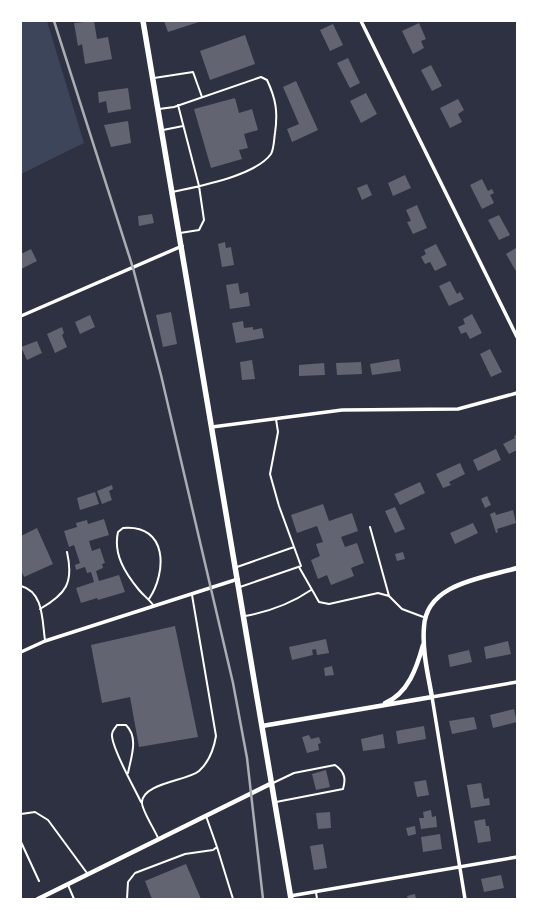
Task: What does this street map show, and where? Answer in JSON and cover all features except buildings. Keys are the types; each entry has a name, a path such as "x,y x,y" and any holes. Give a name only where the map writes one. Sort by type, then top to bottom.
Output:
{"main road":[{"path":"144,21 290,897"}],"street":[{"path":"361,21 517,337"},
{"path":"21,316 182,246"},
{"path":"212,426 342,410 458,409 517,393"},
{"path":"465,899 432,697 424,641 424,626 433,601 442,593 464,583 517,568"},
{"path":"21,652 45,641 238,579"},
{"path":"378,707 391,701 400,693 412,677 419,660 424,641"},
{"path":"262,726 517,682"},
{"path":"38,899 272,784"},
{"path":"290,897 517,857"}],"lane":[{"path":"154,78 193,72 202,97"},
{"path":"159,109 178,105 261,77 267,80 273,94 278,116 272,152 256,168 199,186 173,192"},
{"path":"178,105 199,186 204,220 199,230 180,233"},
{"path":"162,130 183,126"},
{"path":"276,418 278,432 270,474 301,566 299,567 311,590 319,602 329,604 378,593 389,596"},
{"path":"370,527 389,596 402,609 426,618"},
{"path":"149,599 157,587 162,562 159,549 155,541 141,530 124,528 118,532 117,538 119,560 139,590 149,599 154,607"},
{"path":"236,567 294,547"},
{"path":"40,609 56,600 65,590 69,581 70,566 67,552"},
{"path":"239,588 299,567"},
{"path":"21,586 34,592 38,598 45,641"},
{"path":"244,616 256,614 302,596 311,590"},
{"path":"141,803 143,797 152,789 199,772 213,752 216,736 192,595"},
{"path":"128,773 134,741 131,730 126,726 117,725 112,731 111,735 141,803 159,839"},
{"path":"272,784 294,773 335,765 342,770 346,779 342,789 275,802"},
{"path":"21,814 35,812 48,820 88,874"},
{"path":"206,816 234,899"},
{"path":"21,842 40,881"},
{"path":"127,899 128,882 135,873 185,854 213,850 217,847"},
{"path":"67,884 74,899"},
{"path":"316,892 317,899"}],"shaded area":[{"path":"21,21 47,21 84,143 21,174"}],"railway":[{"path":"54,21 133,268 161,375 233,683 247,758 263,899"}]}
